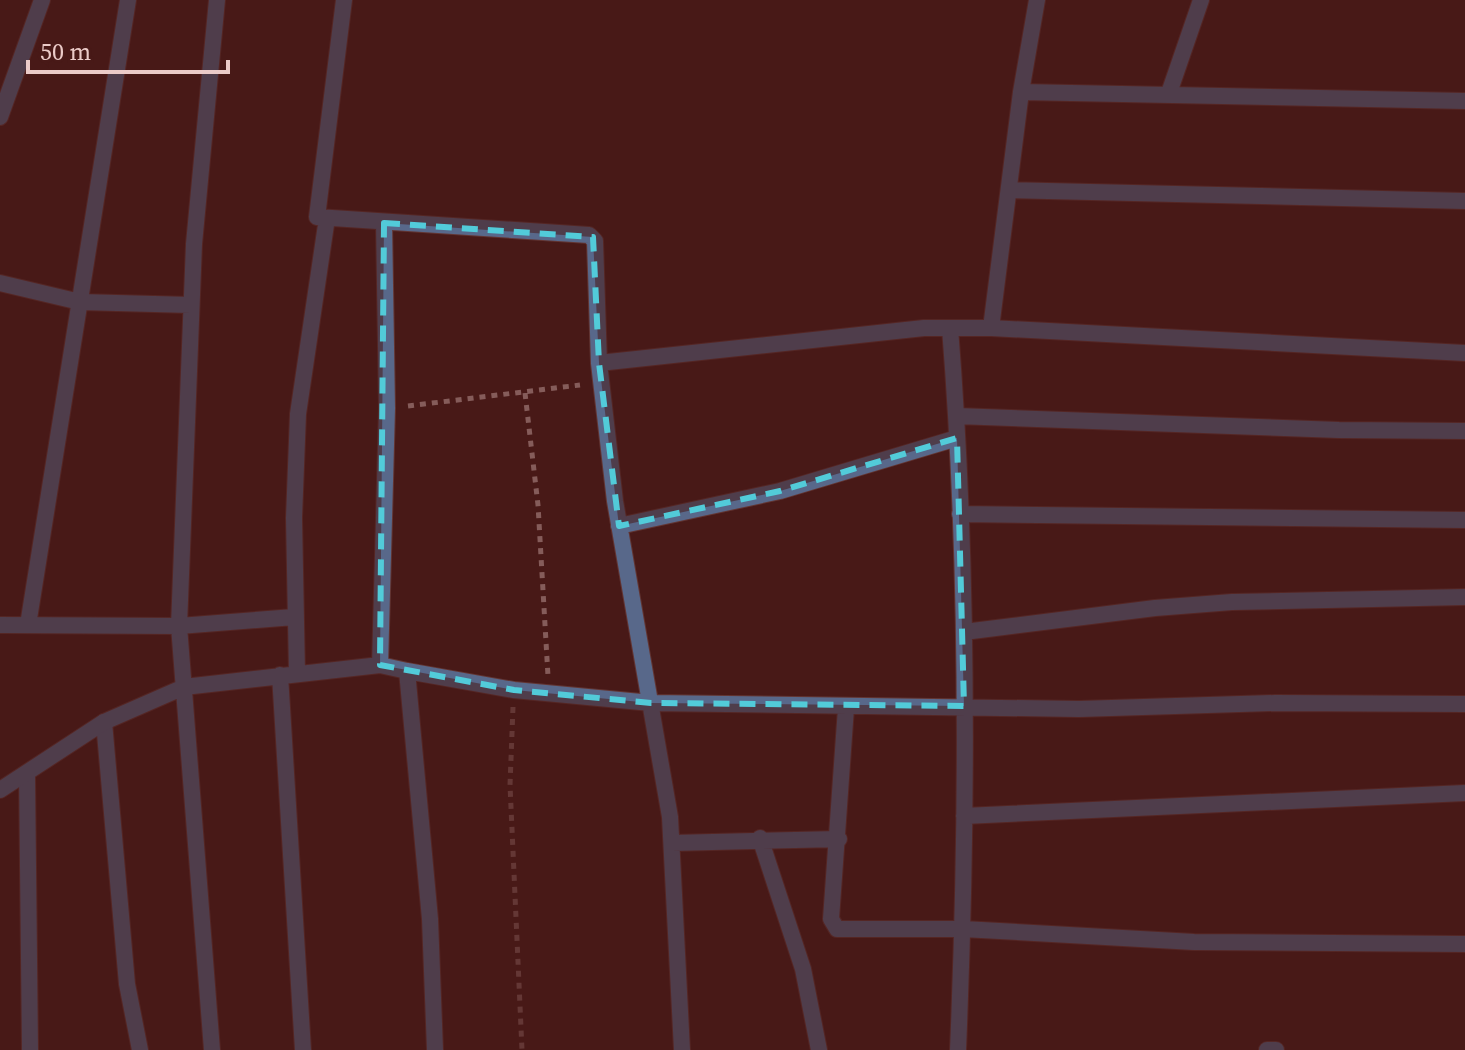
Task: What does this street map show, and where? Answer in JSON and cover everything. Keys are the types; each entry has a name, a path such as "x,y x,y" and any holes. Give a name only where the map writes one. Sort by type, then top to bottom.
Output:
{"street":[{"path":"0,117 42,0"},
{"path":"28,625 128,0"},
{"path":"212,1050 179,626 191,305 217,0"},
{"path":"344,0 317,217 593,237 599,363 619,526 672,843 682,1050"},
{"path":"991,328 1021,92 1037,0"},
{"path":"1169,93 1201,0"},
{"path":"1021,92 1465,101"},
{"path":"1009,190 1465,201"},
{"path":"303,1050 289,674 294,617 298,414 327,218"},
{"path":"380,665 387,408 384,223"},
{"path":"0,283 80,302 191,305"},
{"path":"950,328 957,416 964,632 963,929 958,1050"},
{"path":"599,363 950,328 1465,353"},
{"path":"957,416 1339,430 1465,431"},
{"path":"619,526 780,491 957,438"},
{"path":"960,514 1465,520"},
{"path":"964,632 1155,608 1232,602 1465,597"},
{"path":"0,625 179,626 294,617"},
{"path":"0,790 104,722 184,687 380,665 514,690 651,703 1079,709 1275,703 1465,704"},
{"path":"407,671 413,769 430,919 435,1050"},
{"path":"846,708 831,919 837,929 963,929 1194,942 1465,944"},
{"path":"104,722 127,984 140,1050"},
{"path":"27,774 30,1050"},
{"path":"964,816 1465,793"},
{"path":"672,843 760,838 839,839"},
{"path":"760,838 803,969 819,1050"},
{"path":"1267,1050 1276,1050"}],"path":[{"path":"387,408 601,381"},
{"path":"525,393 541,545 548,693"},
{"path":"514,690 510,785 522,1050"}],"highlighted area":[{"path":"384,223 593,237 599,363 619,526 780,491 957,438 964,706 651,703 514,690 380,665"}]}
